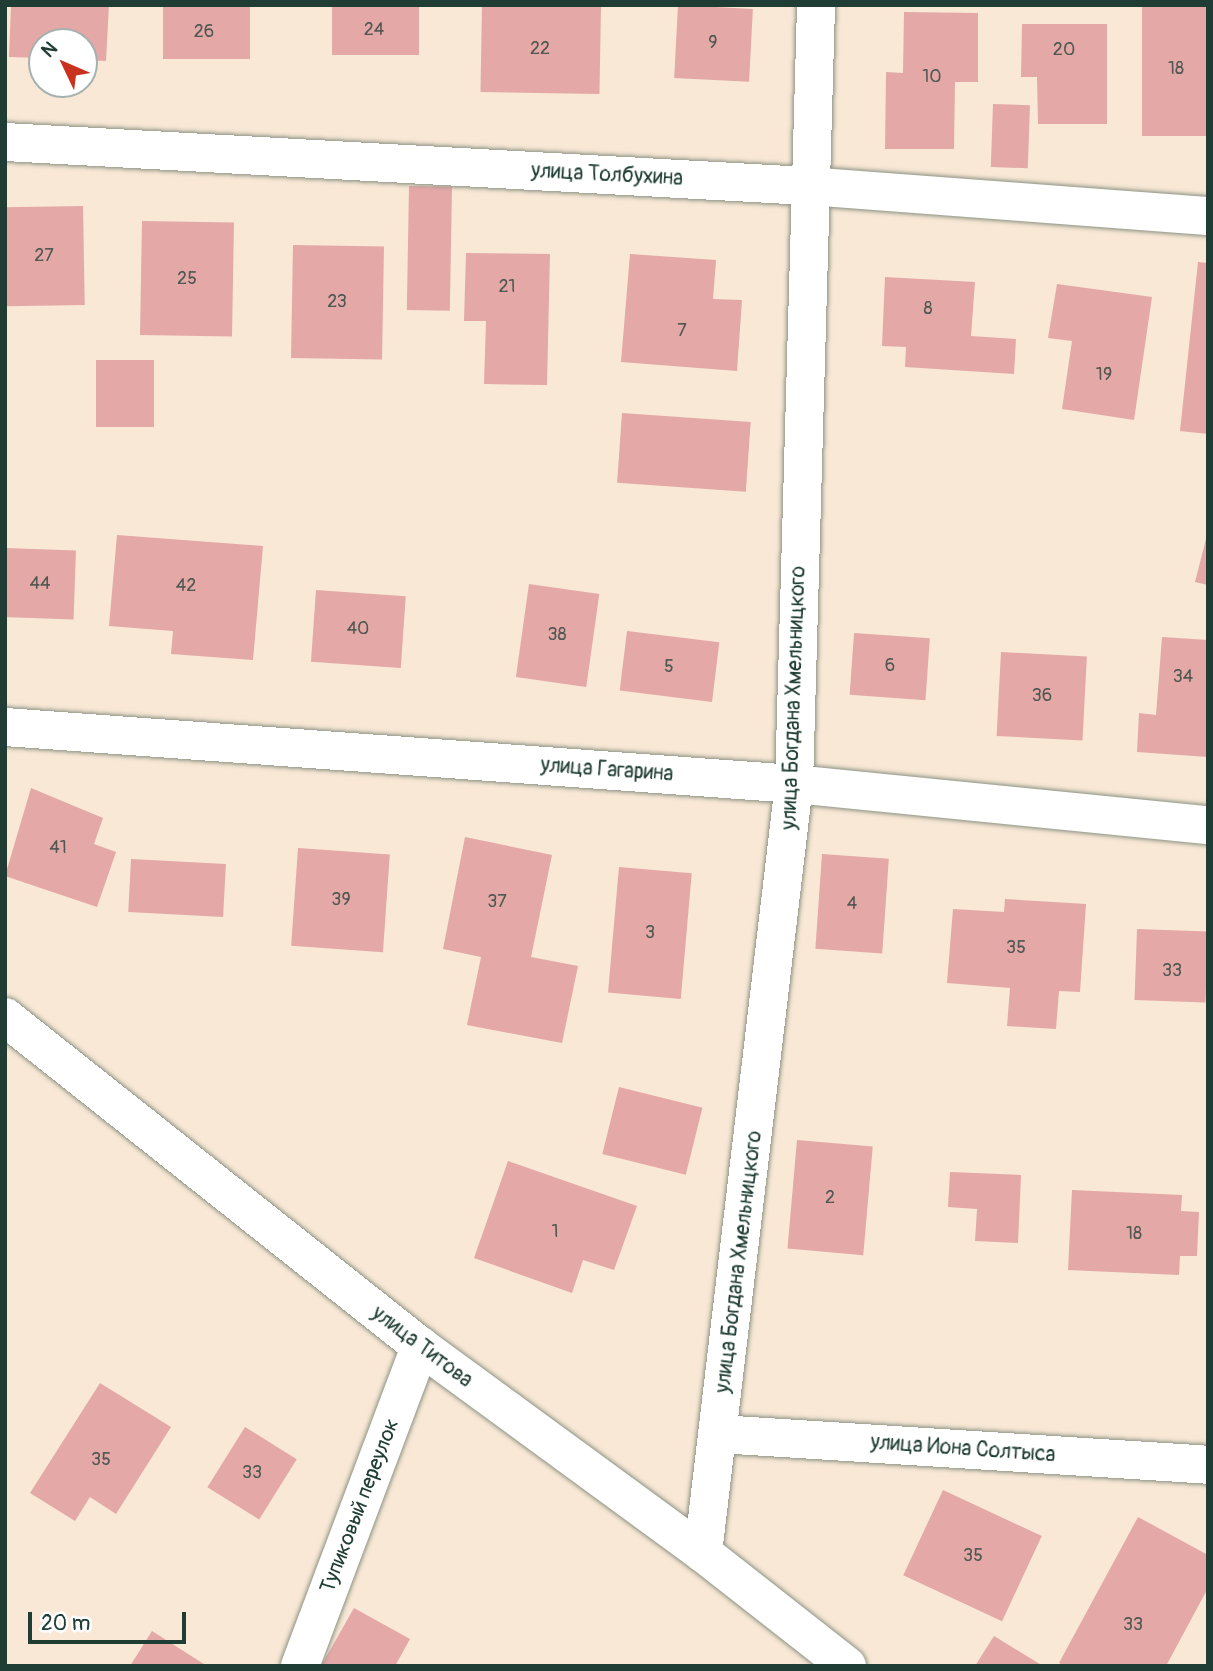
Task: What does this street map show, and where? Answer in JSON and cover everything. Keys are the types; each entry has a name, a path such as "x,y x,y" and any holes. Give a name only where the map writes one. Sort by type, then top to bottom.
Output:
{"street":[{"name":"улица Богдана Хмельницкого","path":"703,1553 794,784 808,186 816,5"},
{"name":"улица Толбухина","path":"5,142 808,186 1208,216"},
{"name":"улица Гагарина","path":"5,727 794,784 1208,825"},
{"name":"улица Титова","path":"5,1017 420,1346 703,1553 847,1666"},
{"name":"Тупиковый переулок","path":"300,1666 420,1346"},
{"name":"улица Иона Солтыса","path":"719,1434 1208,1465"}],"building":[{"path":"11,5 109,5 106,61 98,61 98,28 28,28 28,58 9,57"},
{"path":"163,5 250,5 250,59 163,59"},
{"path":"332,5 419,5 419,55 332,55"},
{"path":"482,5 601,7 599,94 480,92"},
{"path":"678,5 753,9 749,82 674,78"},
{"path":"1142,5 1208,5 1208,136 1142,136"},
{"path":"904,12 978,13 978,82 955,82 954,149 885,149 886,72 903,73"},
{"path":"1022,24 1107,24 1107,124 1038,124 1037,77 1021,77"},
{"path":"993,104 1030,105 1028,168 991,167"},
{"path":"409,186 452,187 450,311 407,310"},
{"path":"83,206 85,305 7,306 5,207"},
{"path":"142,221 234,223 232,337 140,335"},
{"path":"293,245 384,247 382,360 291,358"},
{"path":"466,253 550,254 547,385 484,384 486,321 464,321"},
{"path":"630,254 716,260 713,299 742,300 737,371 621,362"},
{"path":"1198,262 1208,263 1208,434 1180,431"},
{"path":"885,277 975,282 971,336 1016,339 1014,374 905,367 906,347 882,346"},
{"path":"1057,284 1152,297 1134,420 1062,409 1072,341 1048,338"},
{"path":"96,360 154,360 154,427 96,427"},
{"path":"622,413 751,422 746,492 617,483"},
{"path":"1208,531 1208,585 1195,582"},
{"path":"117,535 263,546 253,660 171,654 173,631 109,626"},
{"path":"5,548 76,550 74,619 5,617"},
{"path":"529,584 599,594 586,687 516,677"},
{"path":"316,590 406,596 401,668 311,662"},
{"path":"627,631 719,642 712,702 620,691"},
{"path":"854,633 930,638 925,700 850,695"},
{"path":"1162,637 1208,640 1208,757 1137,752 1139,713 1156,715"},
{"path":"1001,652 1087,657 1082,740 997,736"},
{"path":"31,788 103,818 94,844 116,852 97,907 5,876"},
{"path":"465,837 552,855 531,957 578,966 562,1043 467,1025 481,957 443,949"},
{"path":"298,848 390,854 383,952 291,946"},
{"path":"822,854 889,859 882,953 815,949"},
{"path":"131,859 226,864 223,917 128,912"},
{"path":"619,867 692,873 681,999 608,993"},
{"path":"1005,899 1086,904 1080,992 1059,991 1056,1029 1007,1026 1010,988 947,983 953,909 1004,912"},
{"path":"1137,929 1208,931 1205,1002 1135,1000"},
{"path":"619,1087 702,1108 686,1175 602,1154"},
{"path":"797,1140 873,1147 863,1255 788,1249"},
{"path":"508,1161 637,1206 614,1270 583,1260 572,1293 474,1258"},
{"path":"950,1172 1021,1175 1018,1243 975,1241 977,1209 948,1207"},
{"path":"1072,1190 1182,1195 1181,1211 1199,1212 1197,1256 1180,1256 1179,1275 1068,1270"},
{"path":"100,1383 171,1427 116,1514 90,1497 75,1521 30,1493"},
{"path":"245,1427 297,1459 259,1520 207,1487"},
{"path":"943,1490 1042,1536 1002,1621 903,1575"},
{"path":"1138,1517 1208,1555 1208,1588 1166,1666 1065,1666 1059,1663"},
{"path":"354,1608 410,1639 395,1666 321,1666"},
{"path":"152,1631 207,1666 130,1666"},
{"path":"994,1636 1043,1666 975,1666"}]}
